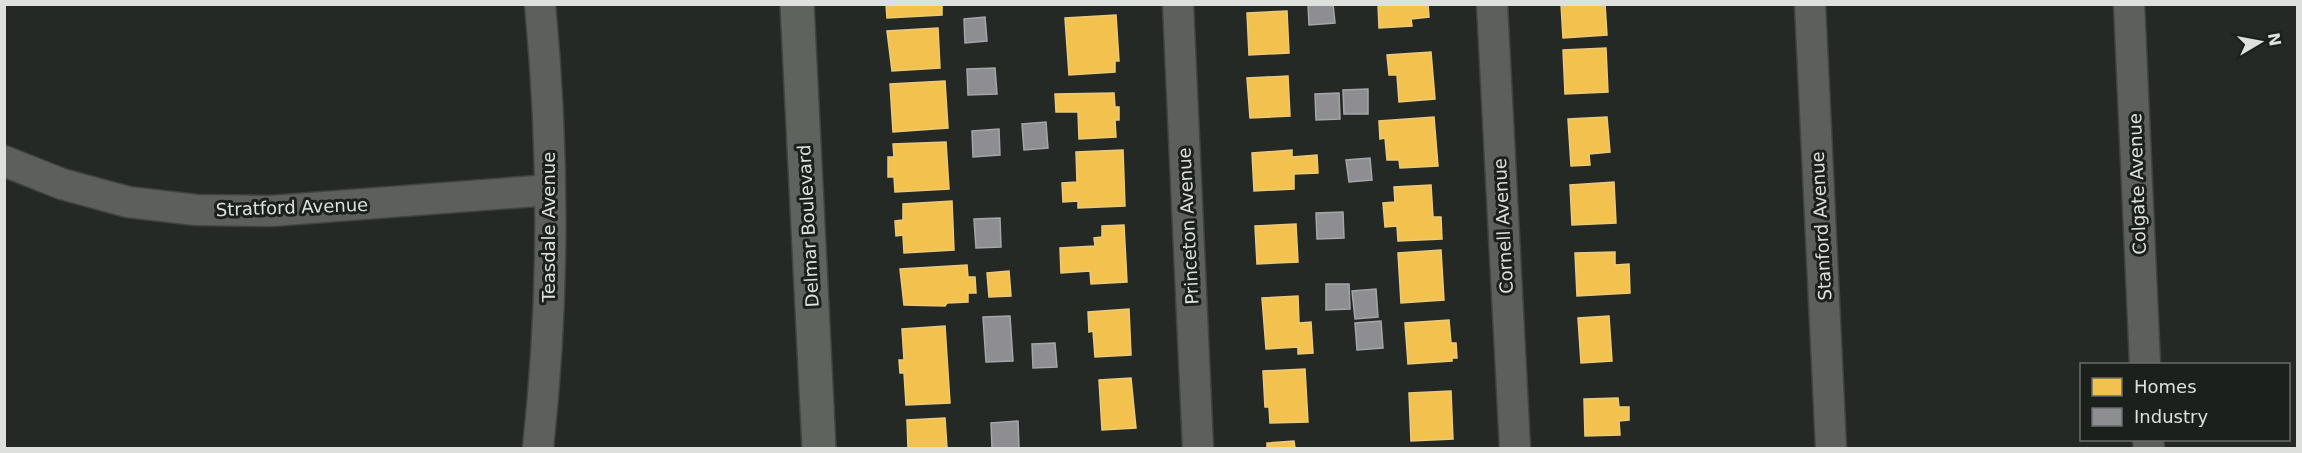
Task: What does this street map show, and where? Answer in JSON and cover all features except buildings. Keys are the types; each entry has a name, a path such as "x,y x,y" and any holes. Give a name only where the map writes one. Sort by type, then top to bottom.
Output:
{"main road":[{"name":"Delmar Boulevard","path":"797,4 819,448"}],"street":[{"name":"Teasdale Avenue","path":"538,448 548,308 550,190 548,88 540,4"},
{"name":"Princeton Avenue","path":"1178,4 1198,448"},
{"name":"Cornell Avenue","path":"1492,4 1515,448"},
{"name":"Stanford Avenue","path":"1810,4 1832,448"},
{"name":"Colgate Avenue","path":"2129,4 2145,363"},
{"name":"Stratford Avenue","path":"4,161 62,184 128,202 196,210 271,211 550,190"}]}
